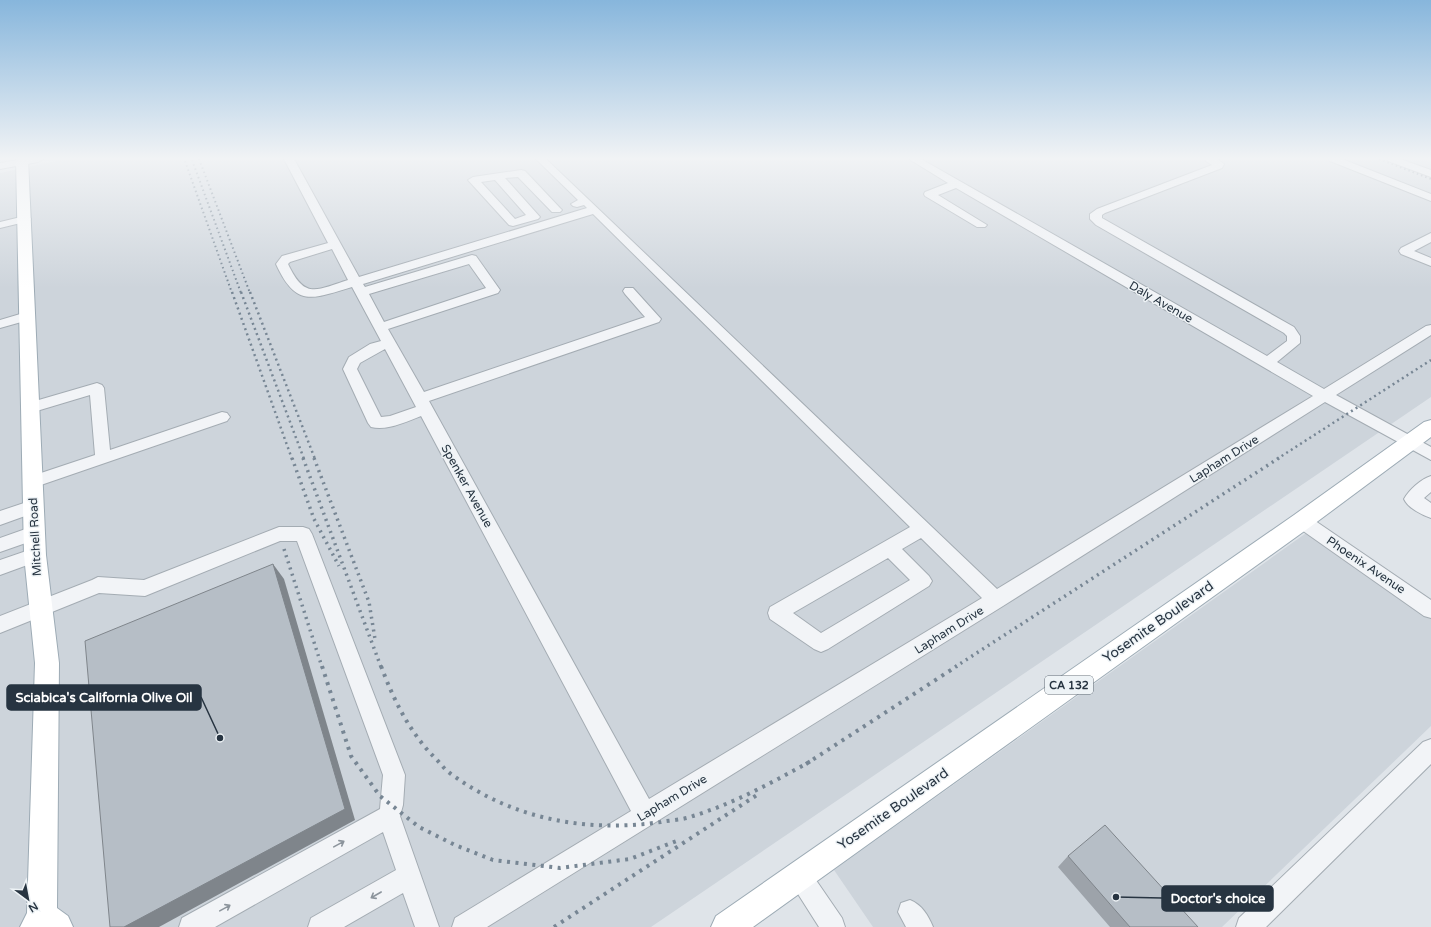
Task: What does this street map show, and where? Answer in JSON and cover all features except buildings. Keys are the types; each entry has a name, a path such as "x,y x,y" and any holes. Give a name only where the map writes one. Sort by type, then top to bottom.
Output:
{"main road":[{"name":"Mitchell Road","path":"24,202 34,544 47,663 45,923"},
{"name":"Yosemite Boulevard","path":"727,927 1302,521 1431,427"}],"street":[{"name":"Spenker Avenue","path":"313,202 645,814"},
{"path":"494,202 513,223 556,210 590,206"},
{"path":"521,202 534,217"},
{"path":"549,202 556,210"},
{"path":"586,202 996,600"},
{"path":"943,202 981,225"},
{"name":"Daly Avenue","path":"988,202 1325,396 1431,454"},
{"path":"1124,202 1096,214 1096,219 1100,224 1289,330 1293,334 1295,339 1293,343 1267,363"},
{"path":"336,244 286,259 282,264 289,278 298,290 305,294 316,294 359,287 468,254 590,206"},
{"path":"0,225 25,219"},
{"path":"1431,237 1405,251 1431,262"},
{"path":"1418,244 1431,250"},
{"path":"381,327 494,290 468,254"},
{"path":"389,343 375,347 354,360 350,369 376,423 392,421 422,404 654,319 629,291"},
{"path":"0,324 27,316"},
{"name":"Lapham Drive","path":"464,927 645,814 996,600 1431,329"},
{"path":"30,408 97,388 103,458"},
{"path":"32,482 222,417"},
{"path":"1431,482 1412,499 1431,511"},
{"path":"0,518 33,506"},
{"name":"Phoenix Avenue","path":"1302,521 1429,605"},
{"path":"889,548 924,581 821,643 777,613 797,601 889,548 922,529"},
{"path":"0,625 98,585 145,588 278,534 303,534 394,775 392,805 389,816 427,927"},
{"path":"0,545 34,544"},
{"path":"0,568 34,544"},
{"path":"1248,927 1431,749"},
{"path":"192,927 389,816"},
{"path":"799,875 833,927"},
{"path":"320,927 410,876"}],"shaded area":[{"path":"0,202 1431,202 1431,397 651,927 0,927"},
{"path":"1309,531 1431,617 1431,726 1222,927 873,927 834,870"}],"railway":[{"path":"200,202 232,293"},
{"path":"208,202 241,293"},
{"path":"215,202 250,293"},
{"path":"232,292 292,459"},
{"path":"241,292 304,459"},
{"path":"250,292 315,459"},
{"path":"1277,459 1431,360"},
{"path":"292,458 314,519 339,566"},
{"path":"303,458 381,667"},
{"path":"314,458 369,602 375,639"},
{"path":"955,667 1279,458"},
{"path":"284,549 322,667"},
{"path":"322,666 351,756 380,796 419,827 455,845 493,860 560,868 630,859 679,840"},
{"path":"381,666 391,692 404,716 418,738 447,771 474,789 499,802 524,812 551,819 578,824 633,825 685,818 724,805 809,762"},
{"path":"809,762 957,666"},
{"path":"554,927 757,795"}],"place":[{"name":"Sciabica's California Olive Oil","path":"220,738"},
{"name":"Doctor's choice","path":"1116,897"}]}
